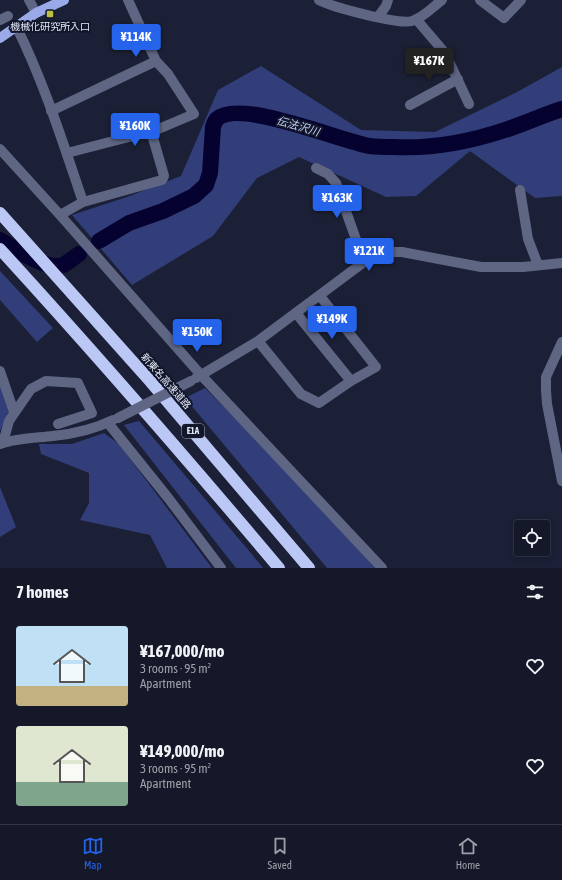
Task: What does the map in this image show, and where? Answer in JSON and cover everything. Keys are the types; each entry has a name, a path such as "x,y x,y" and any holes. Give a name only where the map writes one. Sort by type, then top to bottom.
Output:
{"highway":[{"name":"新東名高速道路","path":"0,213 181,416 309,568"},
{"name":"E1A","path":"0,249 186,457 279,568"}],"main road":[{"path":"0,38 36,13 64,0"}],"street":[{"path":"29,0 36,13"},
{"path":"67,153 151,131 194,114 168,74 156,61 128,0"},
{"path":"319,0 346,10 411,22 442,0"},
{"path":"378,17 386,6 388,0"},
{"path":"480,0 504,18 521,0"},
{"path":"416,19 445,53 469,104"},
{"path":"16,26 28,50 84,202"},
{"path":"51,111 156,61"},
{"path":"410,105 458,79"},
{"path":"60,215 84,202 162,180 164,176 151,131"},
{"path":"0,149 201,375 382,568"},
{"path":"316,168 328,174 336,184 364,262"},
{"path":"520,190 528,239 538,265"},
{"path":"58,424 92,413 78,383 46,381 31,389 14,412 6,428 2,444 27,438 60,435 79,431 113,420 191,382 258,341 374,256 387,252 402,252 481,267 523,267 562,263"},
{"path":"258,341 301,394 319,403 351,381 376,367 320,296"},
{"path":"296,313 351,381"},
{"path":"562,342 546,377 547,404 562,481"},
{"path":"0,371 14,412"},
{"path":"113,420 169,499 221,568"}],"shaded area":[{"path":"261,66 361,130 435,132 517,92 562,67 562,196 535,198 470,151 416,196 386,197 299,157 257,178 213,236 132,285 72,215 127,197 181,176 218,90"},
{"path":"0,271 53,328 37,342 0,300"},
{"path":"0,378 9,412 0,431"},
{"path":"205,388 276,459 375,568 327,568 185,398"},
{"path":"139,421 263,568 236,568 124,425"},
{"path":"104,433 119,444 212,568 167,568 150,535 80,520 89,503 89,473 41,454 39,444 72,444"},
{"path":"0,487 16,527 0,537"}],"waterway":[{"name":"伝法沢川","path":"99,241 129,223 163,211 194,196 206,185 210,173 213,127 217,119 229,114 246,114 267,117 370,146 422,147 450,144 478,138 512,128 562,109"},
{"name":"伝法沢川","path":"0,240 31,258 48,265 63,265 79,254"}],"place":[{"name":"機械化研究所入口","path":"50,14"}]}
